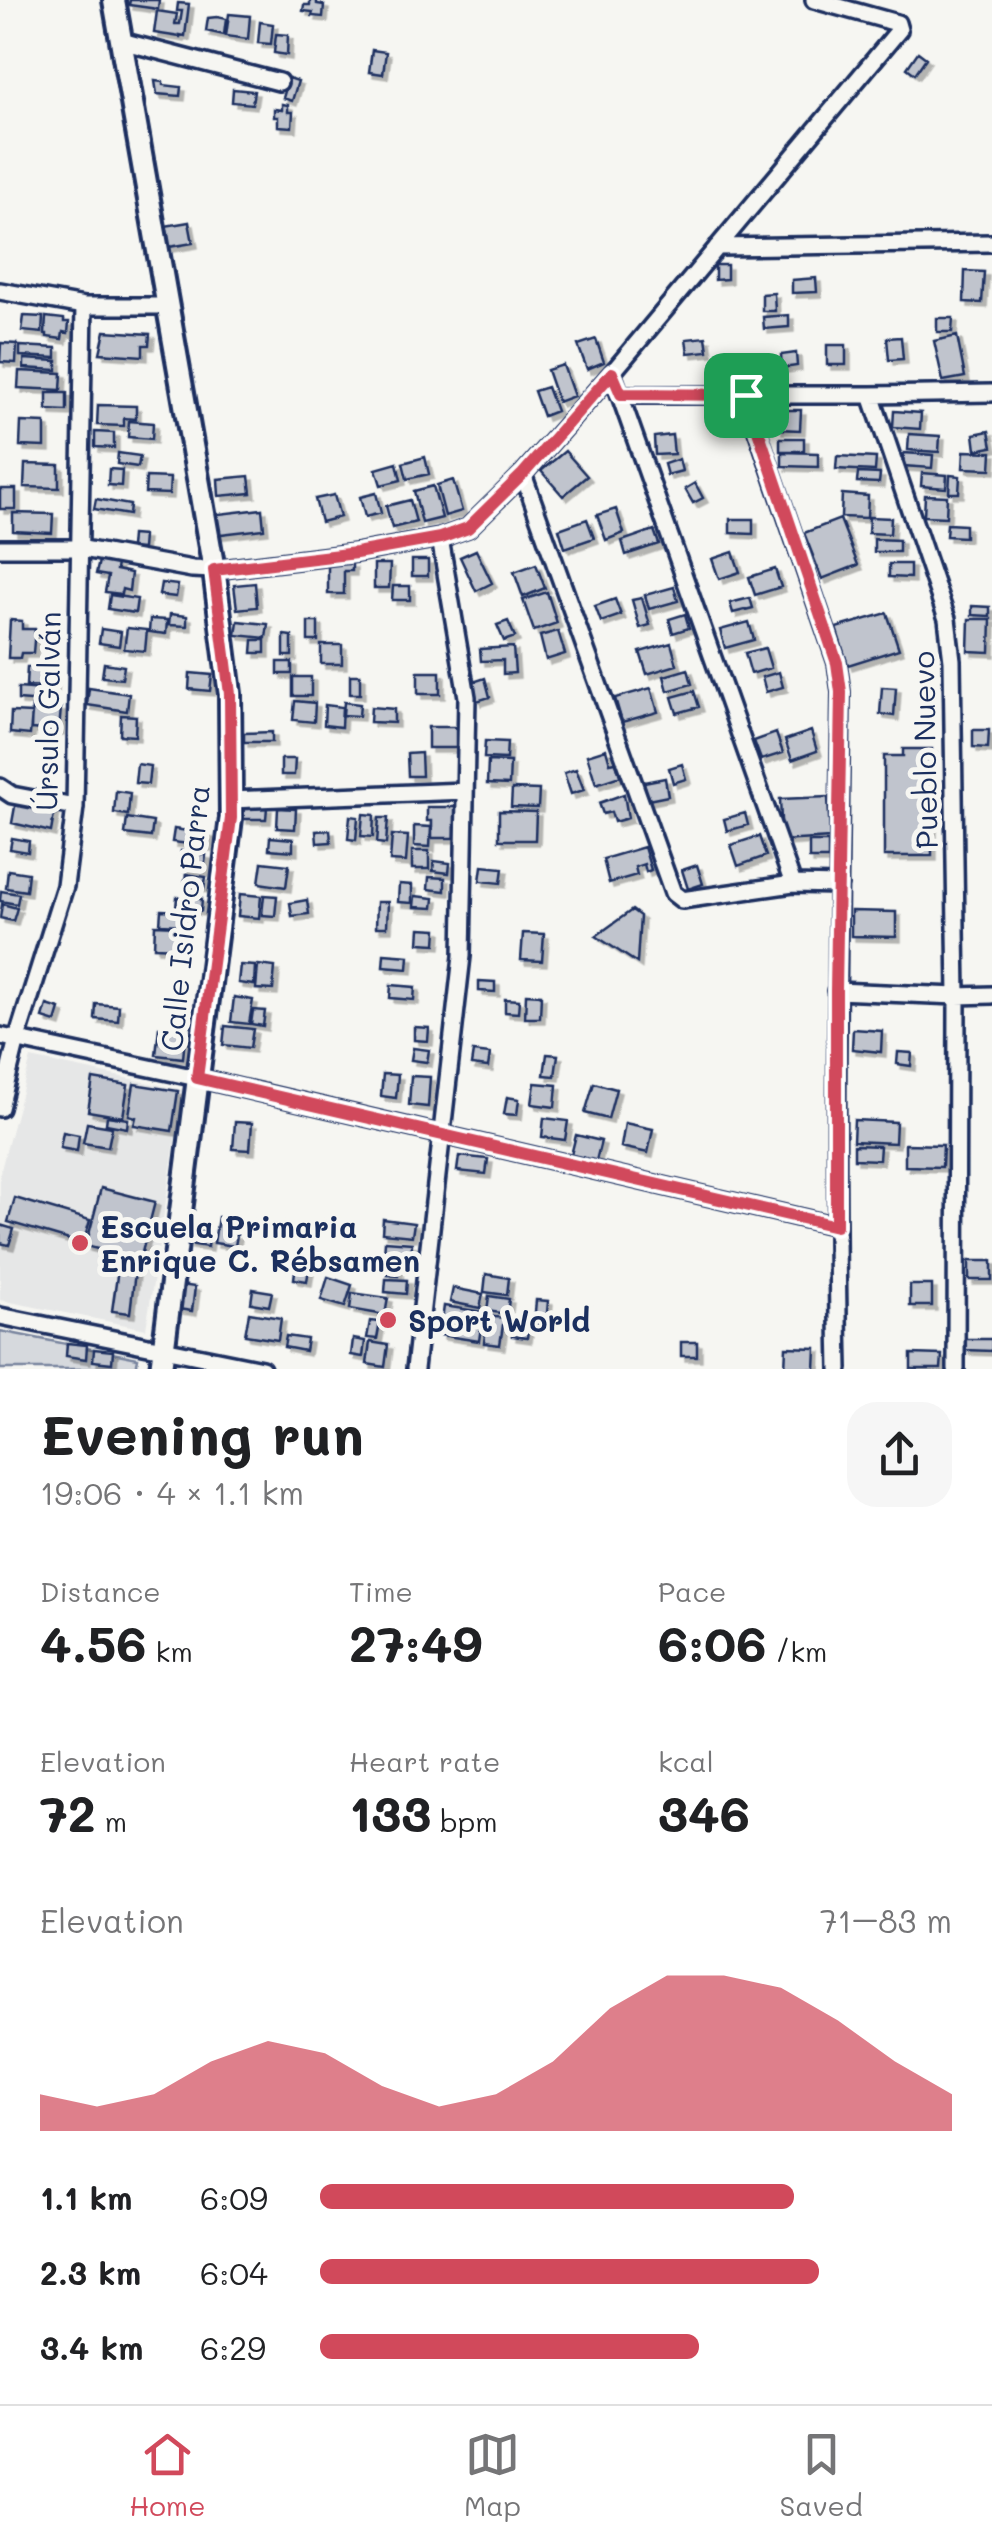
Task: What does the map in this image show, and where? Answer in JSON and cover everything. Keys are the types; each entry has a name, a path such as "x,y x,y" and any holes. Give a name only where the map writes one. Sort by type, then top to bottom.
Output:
{"street":[{"name":"Calle Isidro Parra","path":"114,0 214,570 230,694 231,818 162,1359"},
{"path":"0,548 78,548 192,570 214,570 356,553 440,538 468,528 523,474 612,373 899,30 897,23 814,0"},
{"path":"121,41 279,82"},
{"path":"717,248 992,244"},
{"path":"0,291 84,306 167,306"},
{"name":"Úrsulo Galván","path":"0,1108 17,1039 66,886 74,807 84,306"},
{"path":"612,373 793,884"},
{"path":"621,394 992,393"},
{"path":"746,395 837,663 841,692 836,991 839,1369"},
{"name":"Pueblo Nuevo","path":"871,396 947,619 952,660 956,1369"},
{"path":"523,474 673,893 682,900 793,884 838,884"},
{"path":"415,1369 462,956 467,697 440,538"},
{"path":"0,787 12,795 74,807"},
{"path":"230,800 465,791"},
{"path":"836,991 992,995"},
{"path":"0,1036 836,1226"},
{"path":"0,1316 162,1359 262,1369"}],"shaded area":[{"path":"31,1058 183,1090 146,1329 0,1300 0,1173"},
{"path":"0,1331 138,1358 136,1369 0,1369"}],"building":[{"path":"130,0 159,0 158,9 129,5"},
{"path":"310,0 324,5 323,17 303,11"},
{"path":"178,3 189,4 185,36 154,33 157,11 177,14 175,24 180,24 182,11 177,11"},
{"path":"229,14 250,16 248,39 226,36"},
{"path":"208,18 226,19 224,35 206,31"},
{"path":"260,22 273,24 271,44 258,43"},
{"path":"276,34 288,35 287,55 274,53"},
{"path":"372,50 386,52 383,74 369,72"},
{"path":"918,52 926,58 915,74 907,68"},
{"path":"289,78 298,81 292,101 283,98"},
{"path":"155,81 181,87 180,96 157,94"},
{"path":"233,89 254,91 252,104 232,102"},
{"path":"282,104 293,112 292,127 278,126 278,117 274,117 274,109 282,110"},
{"path":"189,222 193,243 169,247 165,226"},
{"path":"715,265 727,265 727,279 715,280"},
{"path":"965,271 984,272 982,303 964,302"},
{"path":"816,278 817,292 792,293 792,280"},
{"path":"774,293 775,311 762,311 762,294"},
{"path":"789,315 789,327 764,329 763,317"},
{"path":"24,316 43,317 42,333 22,331"},
{"path":"46,317 69,322 68,333 63,332 62,339 47,337"},
{"path":"937,318 953,318 952,332 937,332"},
{"path":"105,331 150,334 149,345 143,345 143,356 100,353"},
{"path":"957,336 965,377 943,381 934,341"},
{"path":"706,337 708,351 688,353 686,339"},
{"path":"901,337 903,359 889,360 887,338"},
{"path":"596,339 604,362 587,369 578,345"},
{"path":"1,343 17,344 16,363 0,362"},
{"path":"827,345 846,345 846,365 827,365"},
{"path":"20,346 56,348 56,358 20,356"},
{"path":"796,353 797,366 782,368 781,355"},
{"path":"24,359 57,361 57,370 24,368"},
{"path":"563,365 574,396 558,402 547,370"},
{"path":"19,371 62,373 61,390 18,388"},
{"path":"547,387 556,411 543,416 534,391"},
{"path":"47,393 67,393 67,411 47,410"},
{"path":"98,405 136,406 136,419 124,418 124,426 97,425"},
{"path":"779,410 801,410 800,430 778,429"},
{"path":"894,411 921,413 920,429 893,427"},
{"path":"129,421 153,423 152,439 128,437"},
{"path":"21,422 45,423 45,447 20,446"},
{"path":"989,431 992,447 976,450 974,434"},
{"path":"95,432 114,433 114,448 95,447"},
{"path":"909,434 940,436 939,452 908,450"},
{"path":"672,435 674,454 655,455 654,437"},
{"path":"780,438 804,438 804,451 780,451"},
{"path":"565,451 587,476 563,496 541,471"},
{"path":"964,451 992,452 991,469 963,468"},
{"path":"782,452 818,453 818,467 782,466"},
{"path":"118,453 140,456 138,467 117,464"},
{"path":"904,453 933,455 932,468 903,466"},
{"path":"837,456 876,458 875,471 836,469"},
{"path":"425,457 429,474 407,479 403,463"},
{"path":"679,459 682,471 667,475 664,464"},
{"path":"397,463 401,480 381,485 376,469"},
{"path":"25,464 59,465 59,488 24,487"},
{"path":"109,469 122,470 121,486 108,485"},
{"path":"858,473 880,474 879,483 857,482"},
{"path":"922,473 947,475 946,488 921,486"},
{"path":"950,475 960,476 959,493 949,493"},
{"path":"249,476 251,493 219,496 218,479"},
{"path":"146,477 170,478 169,494 145,493"},
{"path":"453,480 462,511 445,516 437,485"},
{"path":"695,483 703,498 693,503 685,489"},
{"path":"433,486 442,518 422,523 414,491"},
{"path":"0,489 16,489 16,509 0,509"},
{"path":"376,493 381,513 365,517 360,497"},
{"path":"842,494 868,496 867,518 841,517"},
{"path":"334,495 340,517 321,522 315,499"},
{"path":"925,495 947,496 946,517 924,516"},
{"path":"96,499 130,505 129,515 94,509"},
{"path":"410,500 416,522 392,528 386,506"},
{"path":"262,509 264,529 212,535 210,515"},
{"path":"616,509 624,533 606,540 597,515"},
{"path":"13,513 53,514 52,533 13,531"},
{"path":"869,517 891,518 890,534 868,533"},
{"path":"587,519 594,538 565,548 559,529"},
{"path":"730,519 753,519 753,534 730,533"},
{"path":"840,519 858,565 822,579 804,533"},
{"path":"947,524 965,525 965,537 946,536"},
{"path":"654,530 659,544 626,555 622,541"},
{"path":"131,535 143,536 142,549 130,548"},
{"path":"874,539 899,540 899,552 874,552"},
{"path":"476,550 492,583 476,591 460,557"},
{"path":"733,552 740,572 719,579 712,559"},
{"path":"412,560 428,560 428,576 412,576"},
{"path":"99,561 117,564 116,570 131,573 129,591 105,592 108,576 96,574"},
{"path":"328,564 352,564 352,571 344,571 344,594 328,594"},
{"path":"374,564 390,564 389,588 374,588"},
{"path":"536,564 545,588 523,597 514,572"},
{"path":"889,564 910,564 910,578 889,577"},
{"path":"775,569 781,587 755,595 749,577"},
{"path":"161,583 178,585 176,597 159,595"},
{"path":"255,583 257,607 237,609 234,585"},
{"path":"393,586 410,586 410,600 392,600"},
{"path":"674,587 678,601 649,609 645,595"},
{"path":"547,592 557,623 534,631 523,600"},
{"path":"110,595 137,599 135,613 108,609"},
{"path":"642,598 650,625 640,628 632,600"},
{"path":"750,598 753,608 733,613 730,603"},
{"path":"615,599 621,615 601,622 595,606"},
{"path":"972,606 990,607 990,616 972,615"},
{"path":"887,613 899,649 848,665 836,628"},
{"path":"170,614 187,616 187,626 169,625"},
{"path":"685,614 689,628 673,633 669,619"},
{"path":"150,619 167,620 166,634 149,632"},
{"path":"969,619 991,619 990,652 968,651"},
{"path":"10,620 22,621 22,629 35,629 33,653 8,658"},
{"path":"238,621 268,624 266,638 236,635"},
{"path":"508,621 515,637 504,641 497,625"},
{"path":"308,622 318,622 318,641 308,641"},
{"path":"749,622 754,640 725,648 720,630"},
{"path":"127,628 147,630 145,651 124,649"},
{"path":"101,629 121,632 119,646 99,643"},
{"path":"558,631 565,654 546,660 540,636"},
{"path":"284,635 292,636 292,656 284,656"},
{"path":"253,640 265,640 265,653 252,653"},
{"path":"671,643 677,665 647,674 640,652"},
{"path":"321,645 342,645 342,664 321,664"},
{"path":"513,647 515,673 503,674 503,660 481,661 480,649"},
{"path":"765,648 771,668 751,674 745,653"},
{"path":"278,662 292,662 292,674 278,674"},
{"path":"104,663 124,666 122,679 102,677"},
{"path":"27,667 55,668 54,687 26,686"},
{"path":"688,669 692,684 668,691 664,676"},
{"path":"418,672 440,672 440,694 418,694"},
{"path":"779,672 783,687 766,692 762,677"},
{"path":"190,673 212,675 210,691 189,689"},
{"path":"350,675 360,675 360,694 350,694"},
{"path":"293,677 311,677 311,696 293,696"},
{"path":"485,678 490,697 477,701 473,682"},
{"path":"882,687 896,688 894,716 880,714"},
{"path":"18,688 45,690 44,702 18,700"},
{"path":"89,688 129,694 127,711 87,705"},
{"path":"651,688 658,712 622,722 615,698"},
{"path":"694,691 699,707 677,713 672,697"},
{"path":"295,701 315,703 314,722 293,720"},
{"path":"344,702 360,704 359,716 343,715"},
{"path":"325,705 342,707 341,727 324,725"},
{"path":"32,706 61,708 59,731 31,729"},
{"path":"371,707 394,709 394,723 370,722"},
{"path":"11,712 32,713 30,735 10,733"},
{"path":"121,715 136,716 135,736 120,735"},
{"path":"428,727 456,727 456,748 428,748"},
{"path":"973,730 989,730 988,748 973,747"},
{"path":"811,731 817,751 792,760 785,740"},
{"path":"272,732 272,742 244,742 244,733"},
{"path":"776,733 783,753 761,760 754,741"},
{"path":"485,741 507,742 506,759 484,758"},
{"path":"606,749 620,776 596,784 587,755"},
{"path":"903,749 932,749 932,856 884,856 884,756 903,756"},
{"path":"421,753 422,776 408,776 407,754"},
{"path":"281,759 295,759 294,775 281,775"},
{"path":"488,761 510,762 509,785 487,784"},
{"path":"137,764 150,766 148,784 135,783"},
{"path":"682,764 686,779 673,783 669,768"},
{"path":"576,769 584,790 571,794 564,773"},
{"path":"665,778 668,796 648,800 644,782"},
{"path":"512,789 539,790 538,808 511,807"},
{"path":"116,791 130,793 128,815 114,813"},
{"path":"624,794 628,818 614,822 611,812 603,814 599,803"},
{"path":"828,797 830,838 782,841 780,799"},
{"path":"16,801 55,809 51,832 12,823"},
{"path":"267,807 266,819 243,819 243,808"},
{"path":"427,807 456,807 456,838 432,838"},
{"path":"278,808 296,809 295,829 277,828"},
{"path":"499,811 536,812 535,840 499,840"},
{"path":"745,813 748,825 727,831 724,819"},
{"path":"363,814 374,815 373,837 361,836"},
{"path":"350,816 358,817 356,840 348,839"},
{"path":"127,818 153,822 151,837 125,834"},
{"path":"379,818 388,818 386,844 377,843"},
{"path":"414,826 431,827 430,847 414,846"},
{"path":"174,829 209,834 207,846 172,842"},
{"path":"330,830 331,842 317,843 316,831"},
{"path":"392,835 408,836 406,862 390,861"},
{"path":"759,836 766,856 738,866 731,845"},
{"path":"270,837 293,839 293,851 269,849"},
{"path":"12,838 29,841 28,852 10,849"},
{"path":"809,842 828,842 828,859 809,859"},
{"path":"644,847 651,870 646,872 644,864 635,867 637,875 609,883 603,859"},
{"path":"181,851 206,855 204,871 179,867"},
{"path":"412,851 429,851 429,869 412,869"},
{"path":"434,861 450,863 449,873 433,871"},
{"path":"262,862 289,865 286,887 259,883"},
{"path":"697,865 703,884 688,889 682,870"},
{"path":"482,866 503,868 501,883 480,881"},
{"path":"8,870 28,873 26,891 6,888"},
{"path":"186,874 206,877 204,888 184,885"},
{"path":"429,877 445,878 445,891 428,889"},
{"path":"399,884 412,885 412,903 398,902"},
{"path":"1,891 19,894 17,904 0,901"},
{"path":"240,894 261,896 259,918 238,916"},
{"path":"264,895 277,896 275,916 262,915"},
{"path":"415,896 434,898 433,908 414,907"},
{"path":"177,897 202,899 201,911 176,908"},
{"path":"307,900 309,914 292,916 290,903"},
{"path":"377,902 388,902 387,927 376,927"},
{"path":"2,904 17,908 13,921 0,918"},
{"path":"161,910 182,911 182,925 160,924"},
{"path":"632,910 640,916 637,963 596,936"},
{"path":"851,911 896,912 896,937 851,936"},
{"path":"155,925 178,926 178,948 154,947"},
{"path":"420,928 437,929 436,944 419,943"},
{"path":"523,933 544,934 542,961 521,960"},
{"path":"384,954 409,956 408,969 383,967"},
{"path":"240,965 255,966 254,985 238,983"},
{"path":"258,965 275,967 273,990 256,989"},
{"path":"479,981 495,982 495,992 479,991"},
{"path":"391,985 415,987 414,1000 390,998"},
{"path":"526,994 541,995 540,1018 525,1018"},
{"path":"234,997 253,1000 249,1024 231,1022"},
{"path":"505,999 519,1000 518,1013 505,1012"},
{"path":"96,1004 119,1006 118,1021 95,1019"},
{"path":"47,1005 60,1009 56,1022 43,1018"},
{"path":"253,1010 265,1011 263,1026 251,1024"},
{"path":"225,1026 253,1029 250,1048 223,1045"},
{"path":"159,1027 186,1029 183,1058 156,1055"},
{"path":"414,1027 429,1028 428,1041 414,1040"},
{"path":"853,1029 882,1031 881,1052 852,1049"},
{"path":"413,1048 429,1050 427,1062 411,1060"},
{"path":"473,1052 490,1054 488,1067 471,1065"},
{"path":"898,1052 912,1053 911,1066 897,1064"},
{"path":"547,1054 558,1055 555,1076 544,1075"},
{"path":"383,1074 398,1075 396,1098 381,1096"},
{"path":"411,1076 430,1077 428,1107 409,1105"},
{"path":"93,1079 128,1085 123,1117 88,1111"},
{"path":"535,1083 557,1085 555,1107 532,1104"},
{"path":"594,1083 616,1089 608,1119 585,1113"},
{"path":"134,1084 178,1091 172,1131 134,1125 136,1117 129,1115"},
{"path":"507,1097 519,1099 517,1115 504,1114"},
{"path":"107,1116 128,1119 127,1128 106,1124"},
{"path":"544,1118 568,1121 565,1140 542,1137"},
{"path":"854,1120 896,1122 895,1143 853,1141"},
{"path":"235,1122 252,1123 250,1150 233,1149"},
{"path":"87,1123 112,1127 108,1147 83,1143"},
{"path":"625,1123 653,1129 648,1153 621,1147"},
{"path":"63,1132 79,1135 77,1151 60,1148"},
{"path":"576,1135 601,1141 596,1161 571,1155"},
{"path":"905,1144 943,1145 942,1167 905,1166"},
{"path":"854,1145 880,1146 879,1160 854,1159"},
{"path":"459,1156 488,1159 486,1174 457,1171"},
{"path":"101,1188 155,1202 140,1260 86,1246"},
{"path":"15,1198 90,1220 83,1244 8,1222"},
{"path":"218,1217 229,1218 226,1233 237,1235 235,1246 214,1243"},
{"path":"383,1219 414,1223 412,1236 382,1233"},
{"path":"0,1225 14,1229 9,1245 0,1243"},
{"path":"190,1227 210,1231 208,1247 188,1244"},
{"path":"385,1241 412,1243 411,1257 384,1255"},
{"path":"297,1255 311,1257 307,1281 294,1279"},
{"path":"388,1260 399,1261 398,1276 387,1275"},
{"path":"969,1261 992,1261 992,1280 969,1280"},
{"path":"119,1262 136,1264 130,1313 112,1311"},
{"path":"486,1274 509,1278 507,1295 484,1292"},
{"path":"328,1277 352,1285 345,1307 321,1300"},
{"path":"386,1279 407,1280 406,1294 385,1292"},
{"path":"181,1285 195,1287 192,1311 178,1309"},
{"path":"910,1285 932,1285 932,1306 910,1306"},
{"path":"453,1288 483,1294 480,1308 450,1302"},
{"path":"253,1289 272,1292 269,1306 251,1303"},
{"path":"352,1293 388,1298 385,1315 350,1309"},
{"path":"489,1296 509,1299 507,1314 487,1311"},
{"path":"536,1300 548,1301 546,1325 534,1324"},
{"path":"444,1306 483,1312 479,1341 440,1335"},
{"path":"249,1313 281,1318 278,1340 245,1335"},
{"path":"487,1316 504,1318 500,1345 484,1343"},
{"path":"514,1320 529,1322 527,1338 512,1336"},
{"path":"370,1321 380,1322 377,1339 367,1338"},
{"path":"286,1336 307,1339 305,1351 284,1347"},
{"path":"353,1339 365,1341 363,1357 351,1355"},
{"path":"965,1339 992,1339 992,1351 965,1350"},
{"path":"370,1342 388,1345 385,1367 367,1364"},
{"path":"681,1342 697,1342 697,1356 681,1356"},
{"path":"67,1343 87,1345 86,1359 66,1356"},
{"path":"786,1347 816,1348 815,1369 785,1369"},
{"path":"94,1349 113,1351 112,1363 93,1361"},
{"path":"911,1354 942,1355 941,1369 911,1369"}],"place":[{"name":"Escuela Primaria Enrique C. Rébsamen","path":"80,1243"},
{"name":"Sport World","path":"388,1320"}],"route":[{"path":"612,373 621,394 746,395 837,663 841,692 836,1226 197,1078 231,818 230,694 214,570 356,553 440,538 468,528 523,474 612,373"}]}
